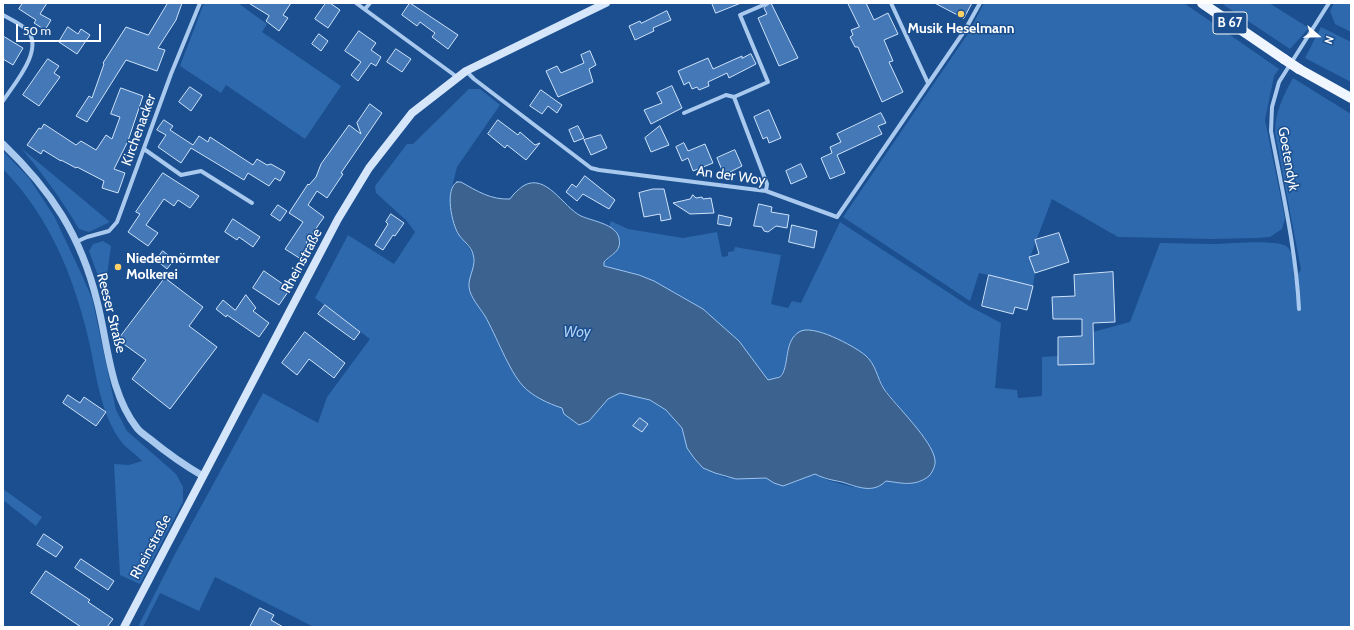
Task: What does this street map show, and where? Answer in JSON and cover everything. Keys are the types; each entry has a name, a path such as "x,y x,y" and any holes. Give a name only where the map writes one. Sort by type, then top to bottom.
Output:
{"main road":[{"name":"Rheinstraße","path":"124,627 338,219 369,168 412,113 457,77 466,71 606,3"},
{"name":"B 67","path":"1202,3 1299,69 1351,98"}],"street":[{"name":"Kirchenacker","path":"78,241 87,237 109,232 117,222 171,74 200,3"},
{"path":"356,3 457,77"},
{"path":"365,9 370,3"},
{"path":"684,113 726,95 734,97 768,82 740,15 768,3"},
{"path":"891,3 928,83"},
{"name":"An der Woy","path":"466,71 591,168 604,171 766,191 837,217 965,30 980,3"},
{"name":"Goetendyk","path":"1299,309 1296,270 1271,131 1271,119 1279,82 1329,3"},
{"path":"3,15 27,30 32,42 31,58 3,101"},
{"path":"734,97 767,184 766,191"},
{"name":"Reeser Straße","path":"3,144 25,165 60,209 78,241 97,300 109,360 122,403 137,428 173,458 203,476"},
{"path":"144,149 180,175 201,171 252,203"}],"shaded area":[{"path":"204,3 238,3 267,24 262,32 341,86 305,139 226,85 221,93 180,66"},
{"path":"984,3 1184,3 1279,69 1274,76 1265,120 1285,218 1282,229 1270,237 1257,238 1212,239 1118,237 1052,199 1030,257 1035,273 1033,286 979,273 970,301 843,217 969,32"},
{"path":"1221,3 1269,3 1309,28 1290,49"},
{"path":"1334,3 1351,3 1351,32 1335,24 1330,11"},
{"path":"1321,27 1351,42 1351,82 1305,58"},
{"path":"1293,78 1351,114 1351,627 314,627 215,577 199,611 160,593 143,627 138,627 175,554 263,393 318,423 327,397 370,339 315,298 348,235 394,264 415,232 406,220 376,193 375,186 407,144 413,144 469,89 480,89 500,105 457,167 450,195 455,228 473,254 475,264 470,280 472,295 489,323 510,365 550,404 562,408 599,409 608,399 620,393 650,400 666,410 682,428 687,448 703,468 726,478 766,478 774,483 792,483 815,474 827,480 853,487 885,480 907,484 931,447 884,388 873,365 788,349 786,365 782,374 774,379 768,380 739,341 703,309 654,281 639,275 604,266 604,262 613,255 616,233 609,227 611,221 628,229 683,238 717,232 722,257 728,256 728,252 734,251 735,247 781,255 771,304 788,308 792,301 801,303 840,222 969,306 1001,323 995,388 1017,390 1018,398 1042,396 1042,357 1058,356 1058,364 1093,332 1130,322 1160,243 1212,244 1262,242 1280,244 1286,246 1291,252 1294,278 1301,270 1275,133 1278,111","holes":["640,418 648,424 642,432 634,426"]},
{"path":"21,148 110,222 89,232 79,229 52,187"},
{"path":"3,151 29,178 54,216 92,298 116,410 127,431 176,474 183,487 183,502 140,584 120,575 114,464 129,465 142,461 122,443 113,429 103,405 83,317 68,271 47,228 34,207 3,169"},
{"path":"103,241 111,246 106,283 101,284 89,251 93,244"},
{"path":"3,489 42,517 36,526 3,500"}],"water":[{"name":"Woy","path":"457,182 461,182 484,194 503,199 510,199 523,186 531,183 539,184 554,192 574,212 609,226 617,233 620,243 617,250 604,262 604,266 639,275 654,281 703,309 739,341 768,380 780,377 783,373 789,345 791,340 799,332 805,330 823,333 852,346 869,359 884,389 928,443 935,460 931,473 919,482 903,483 886,481 881,485 871,488 860,487 815,474 783,486 766,478 736,479 703,468 687,448 682,428 666,410 650,400 620,393 608,399 589,421 579,425 564,414 562,408 541,399 523,386 508,362 485,316 471,295 469,283 474,258 471,249 456,230 450,207 451,192 453,186"}],"building":[{"path":"23,3 47,3 40,14 51,20 45,30 34,23 36,20 19,9"},
{"path":"168,3 182,3 176,20 158,48 165,50 157,71 126,60 87,122 76,116 89,96 92,98 104,64 103,63 126,27 148,35"},
{"path":"249,3 291,3 283,15 288,18 279,31 266,21 269,16"},
{"path":"326,3 330,3 340,10 328,28 315,19"},
{"path":"410,3 458,35 448,49 432,37 435,33 420,22 417,26 402,15"},
{"path":"712,3 741,3 716,13"},
{"path":"771,3 798,58 779,66 758,18 767,14 764,8"},
{"path":"848,3 866,3 874,20 888,13 898,34 884,40 893,61 889,62 903,92 882,102 858,47 855,47 850,37 853,35 851,30 859,27"},
{"name":"Musik Heselmann","path":"935,3 972,3 964,18"},
{"path":"667,11 671,20 653,28 654,31 635,40 629,26 640,21 641,23"},
{"path":"68,27 78,34 81,29 90,35 77,54 59,42"},
{"path":"359,31 376,43 371,50 381,57 376,66 371,63 358,81 351,75 361,62 345,51"},
{"path":"319,34 328,41 321,51 312,44"},
{"path":"3,36 23,48 13,65 3,59"},
{"path":"396,49 411,59 402,72 387,62"},
{"path":"590,51 596,65 589,69 593,82 558,97 546,71 557,66 561,73 584,63 581,55"},
{"path":"751,54 756,64 729,78 727,73 708,82 709,86 699,90 697,87 692,89 689,82 684,85 678,71 708,58 713,69 742,56 742,58"},
{"path":"48,59 59,66 54,73 60,77 39,106 23,95"},
{"path":"672,86 682,108 651,124 644,110 662,103 657,93"},
{"path":"190,87 202,95 191,111 179,102"},
{"path":"121,88 143,96 128,141 114,169 125,173 118,193 102,188 104,181 77,167 76,168 61,161 43,150 41,154 27,145 39,128 41,129 44,124 76,145 81,141 96,150 106,135 112,139 120,117 111,114"},
{"path":"541,90 562,105 557,113 548,106 542,114 530,106"},
{"path":"370,104 382,113 341,173 343,174 327,198 317,191 308,205 324,217 306,243 313,248 304,261 285,249 303,222 289,213 308,184 309,185 316,177 321,164 349,125 361,134 357,123"},
{"path":"769,110 781,138 769,143 767,137 763,139 754,117"},
{"path":"881,113 886,123 878,126 882,134 837,155 845,173 830,179 821,158 832,153 830,147 841,142 837,134"},
{"path":"164,120 173,126 170,130 193,145 199,136 208,142 210,137 253,165 257,159 267,165 271,164 285,172 280,181 275,178 269,186 248,173 244,180 191,148 181,163 158,147 166,135 157,130"},
{"path":"498,120 518,135 520,132 535,145 540,143 526,160 507,145 505,148 488,134"},
{"path":"578,126 584,138 574,142 569,130"},
{"path":"660,126 669,145 651,152 645,138"},
{"path":"601,135 607,148 591,155 584,140"},
{"path":"684,143 688,151 705,144 713,163 693,171 688,158 682,161 676,147"},
{"path":"735,150 742,166 724,175 717,158"},
{"path":"801,164 807,177 791,184 786,171"},
{"path":"163,173 199,196 190,208 178,200 174,206 164,199 146,225 158,233 148,246 128,232 140,214 136,212"},
{"path":"585,176 615,200 609,209 583,194 577,201 566,192 572,184 576,187"},
{"path":"653,189 664,189 671,219 661,221 660,214 644,217 639,193"},
{"path":"693,195 696,198 711,198 714,213 690,214 673,203 690,199"},
{"path":"759,204 772,207 771,212 789,215 787,228 776,226 768,232 764,231 762,227 754,226"},
{"path":"278,205 287,211 280,221 271,215"},
{"path":"391,214 404,223 395,236 393,235 383,250 375,245 388,224 386,222"},
{"path":"719,215 732,218 730,226 718,224"},
{"path":"233,219 260,237 253,247 239,237 237,240 225,232"},
{"path":"792,225 817,231 814,248 789,242"},
{"path":"1059,233 1069,262 1035,273 1029,257 1039,254 1035,240"},
{"path":"163,251 174,260 167,269 156,260"},
{"path":"264,271 290,289 279,305 253,288"},
{"path":"1113,272 1115,322 1093,323 1094,364 1058,365 1058,337 1082,336 1082,319 1053,319 1052,297 1075,296 1074,275"},
{"path":"989,275 1033,286 1027,310 1015,307 1013,314 982,306"},
{"path":"165,278 203,307 189,326 217,347 170,409 132,379 146,360 118,340"},
{"path":"246,295 256,308 253,311 269,323 259,337 227,315 226,317 216,309 223,300 235,310"},
{"path":"325,305 360,332 354,340 318,314"},
{"path":"305,332 345,363 334,378 309,359 297,375 282,363"},
{"path":"68,395 80,403 84,397 106,412 96,426 63,403"},
{"path":"640,418 648,424 642,432 633,426"},
{"path":"44,534 63,547 56,557 37,545"},
{"path":"81,559 114,581 108,590 75,568"},
{"path":"46,571 90,600 88,602 113,619 107,627 81,627 31,593"},
{"path":"260,608 274,615 271,620 283,627 250,627"}],"place":[{"name":"Musik Heselmann","path":"961,14"},
{"name":"Niedermörmter Molkerei","path":"118,267"}]}
